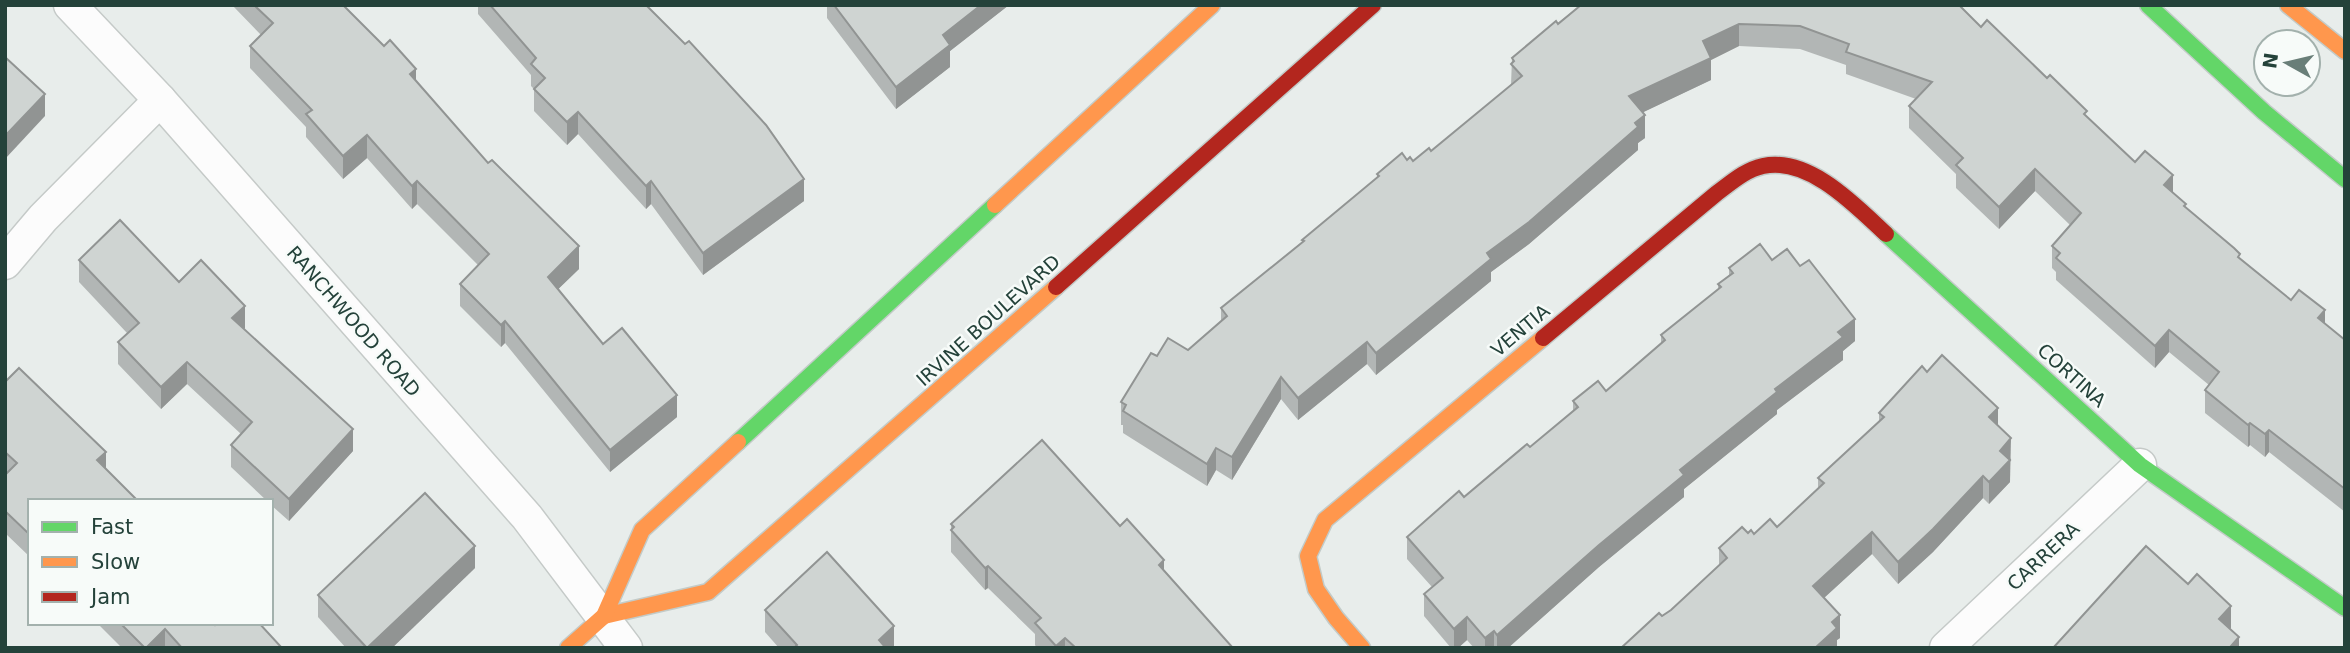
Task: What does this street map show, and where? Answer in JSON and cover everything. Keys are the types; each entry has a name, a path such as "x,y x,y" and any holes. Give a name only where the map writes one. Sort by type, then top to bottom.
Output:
{"main road":[{"name":"IRVINE BOULEVARD","path":"568,648 604,616 642,530 1212,5"},
{"name":"IRVINE BOULEVARD","path":"604,616 708,592 892,433 1373,5"},
{"path":"2148,5 2264,112 2345,179"},
{"path":"2288,5 2345,51"},
{"name":"CORTINA","path":"1781,163 1810,174 1841,193 2140,465 2345,608"},
{"name":"VENTIA","path":"1362,648 1316,589 1308,556 1325,520 1685,220 1748,171 1781,163"}],"street":[{"name":"RANCHWOOD ROAD","path":"70,5 160,100 527,517 626,648"},
{"path":"5,263 43,218 160,100"},
{"name":"CARRERA","path":"1946,648 2140,465"}],"building":[{"path":"254,5 343,5 384,46 390,40 416,69 410,74 488,163 492,160 579,246 548,277 603,344 622,328 677,395 610,450 505,321 501,325 460,284 489,254 417,181 412,186 367,135 343,156 306,114 312,110 250,46 273,23"},
{"path":"490,5 646,5 685,44 689,41 766,125 804,179 703,253 651,181 646,186 578,112 567,122 534,89 545,78 531,64 536,58"},
{"path":"834,5 981,5 943,35 950,45 896,87"},
{"path":"1581,5 1959,5 1981,27 1987,20 2047,78 2050,75 2087,111 2084,114 2135,162 2145,151 2173,175 2164,185 2186,204 2184,206 2234,248 2240,254 2238,257 2291,300 2299,290 2325,310 2318,318 2345,340 2345,489 2269,430 2265,434 2250,423 2248,425 2205,390 2219,372 2169,330 2155,346 2056,258 2060,253 2052,246 2081,213 2035,169 1999,207 1956,165 1963,158 1909,106 1932,82 1846,52 1849,44 1800,26 1739,24 1703,41 1711,58 1629,96 1645,115 1635,123 1638,127 1529,222 1487,253 1491,259 1376,353 1367,342 1298,398 1281,377 1232,457 1216,448 1207,464 1123,411 1126,405 1121,402 1151,353 1157,356 1168,338 1188,350 1227,316 1221,308 1304,241 1302,240 1379,176 1377,174 1402,153 1407,160 1410,157 1413,161 1429,148 1431,151 1522,76 1511,64 1514,61 1512,58 1556,21 1558,24"},
{"path":"5,57 45,94 5,136"},
{"path":"120,220 179,282 201,260 245,306 232,318 353,429 289,499 231,445 252,422 187,362 161,387 118,342 139,323 79,260"},
{"path":"1760,244 1772,260 1787,249 1800,266 1809,260 1855,319 1838,332 1843,337 1775,389 1777,392 1680,470 1684,475 1497,635 1494,631 1485,638 1467,617 1454,629 1424,594 1443,578 1407,537 1459,491 1464,497 1527,444 1530,447 1578,407 1573,401 1598,381 1606,391 1665,340 1661,335 1721,287 1718,284 1733,273 1729,268"},
{"path":"1942,355 1998,408 1989,417 2011,438 2000,451 2010,460 1989,482 1983,476 1898,562 1872,532 1813,586 1840,615 1832,622 1837,628 1815,648 1621,648 1659,613 1662,616 1671,610 1727,558 1719,548 1742,527 1748,533 1751,530 1754,534 1770,519 1777,527 1824,483 1818,478 1884,417 1879,413 1922,366 1927,372"},
{"path":"19,368 106,452 97,460 136,499 28,499 28,533 5,511 5,475 17,463 5,452 5,382"},
{"path":"1042,440 1120,526 1127,519 1164,560 1159,565 1233,648 1076,648 1065,638 1056,646 1035,623 1041,618 988,566 985,568 951,530 954,527 951,524"},
{"path":"425,493 475,546 367,648 318,595"},
{"path":"2146,546 2188,584 2197,574 2231,606 2219,619 2239,637 2231,646 2234,648 2053,648"},
{"path":"827,552 894,626 879,640 886,648 794,648 797,645 765,610"},
{"path":"122,625 261,625 282,648 182,648 165,629 145,648"}],"traffic: fast":[{"path":"2148,5 2264,112 2345,179"},
{"path":"738,442 995,205"},
{"path":"1886,234 2140,465 2345,608"}],"traffic: slow":[{"path":"995,205 1212,5"},
{"path":"2288,5 2345,51"},
{"path":"604,616 708,592 1056,287"},
{"path":"1362,648 1316,589 1308,556 1325,520 1543,338"},
{"path":"568,648 604,616 642,530 738,442"}],"traffic: jam":[{"path":"1056,287 1373,5"},
{"path":"1543,338 1717,193 1756,168 1780,165 1797,168 1814,176 1846,198 1886,234"}]}
